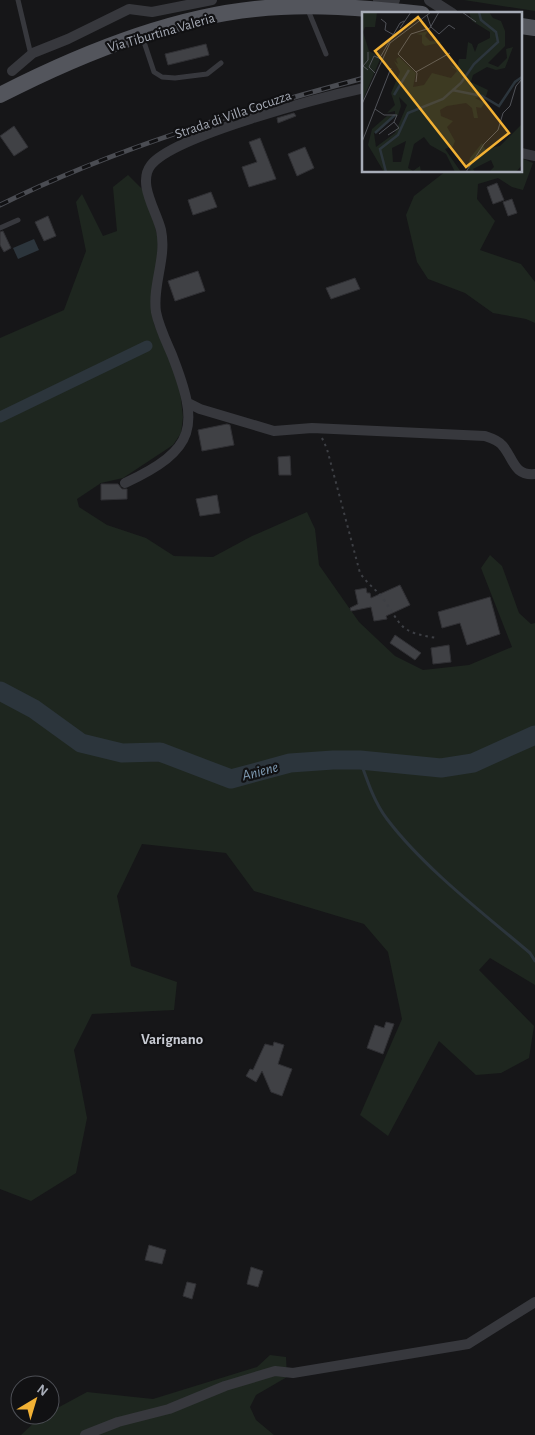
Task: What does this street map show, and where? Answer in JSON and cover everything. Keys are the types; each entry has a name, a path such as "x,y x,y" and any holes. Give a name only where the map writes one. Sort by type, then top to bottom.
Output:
{"main road":[{"name":"Via Tiburtina Valeria","path":"0,95 67,63 142,35 238,11 386,3 415,12"},
{"path":"522,26 535,28"}],"street":[{"path":"12,71 31,55 129,9 152,12 212,0"},
{"path":"238,11 260,0"},
{"path":"430,0 449,12"},
{"name":"Strada di Villa Cocuzza","path":"125,483 161,464 180,446 190,424 188,402 156,313 156,292 162,242 158,219 146,184 148,170 154,162 166,153 219,130 282,110 362,89"},
{"path":"522,153 535,156"},
{"path":"188,402 200,409 274,431 312,428 485,436 502,445 513,465 519,471 535,474"},
{"path":"85,1435 118,1422 168,1409 225,1386 274,1371 293,1373 468,1344 535,1302"}],"lane":[{"path":"18,0 31,55"},
{"path":"307,6 326,54"},
{"path":"142,35 154,72 162,77 175,78 208,74 220,63"},
{"path":"0,228 18,220"}],"path":[{"path":"312,428 323,440 327,449 360,573 368,585 380,595 404,630 415,635 437,638"}],"shaded area":[{"path":"464,0 535,0 535,11"},
{"path":"522,158 533,163 523,190 512,187 498,178 478,184 477,199 495,221 480,250 521,264 535,282 535,323 526,319 493,313 465,293 428,279 417,262 406,215 414,196 445,172 522,172"},
{"path":"128,175 147,194 158,239 157,271 151,298 154,324 179,382 183,417 181,433 173,445 123,478 101,483 77,499 79,507 107,525 146,538 174,556 213,557 252,536 307,512 315,529 319,565 359,622 395,656 423,670 469,665 512,647 481,568 490,555 502,566 519,613 531,624 535,623 535,985 490,958 479,970 534,1026 529,1058 501,1073 476,1075 439,1041 388,1136 360,1115 402,1019 388,952 364,924 254,891 226,853 142,844 117,896 131,966 177,982 174,1010 92,1014 74,1050 87,1118 76,1173 31,1201 0,1189 0,338 64,310 86,251 76,202 82,194 103,236 117,231 113,187"},
{"path":"34,239 39,250 18,259 13,248"},
{"path":"270,1355 286,1357 287,1377 256,1395 250,1407 256,1420 274,1435 21,1435 32,1425 60,1425 60,1407 87,1392 153,1399 257,1367"}],"building":[{"path":"206,44 209,55 168,65 165,54"},
{"path":"294,113 296,116 278,123 277,118"},
{"path":"14,126 28,147 14,156 0,136"},
{"path":"260,138 276,179 249,187 242,167 257,162 249,142"},
{"path":"305,147 314,168 297,176 288,154"},
{"path":"497,183 504,200 493,204 487,187"},
{"path":"211,192 217,207 193,215 188,200"},
{"path":"512,199 517,213 508,216 503,202"},
{"path":"48,216 56,236 44,241 35,222"},
{"path":"3,231 11,248 4,252 0,245 0,232"},
{"path":"198,271 205,291 175,301 168,281"},
{"path":"355,278 360,289 331,299 326,288"},
{"path":"230,425 234,445 202,451 198,430"},
{"path":"290,456 291,475 279,475 278,457"},
{"path":"101,484 118,484 122,489 127,489 127,499 101,500"},
{"path":"217,495 220,513 200,516 196,499"},
{"path":"400,585 410,605 386,616 387,619 374,621 371,607 351,611 350,608 358,604 355,590 366,588 371,598"},
{"path":"490,597 500,634 467,645 460,623 442,628 438,612"},
{"path":"395,635 421,653 415,660 390,643"},
{"path":"449,645 451,662 433,664 431,648"},
{"path":"386,1022 394,1024 383,1054 367,1048 375,1025 384,1028"},
{"path":"274,1042 284,1045 278,1064 292,1069 282,1096 271,1092 262,1071 256,1082 246,1076 250,1069 253,1070 265,1044 273,1046"},
{"path":"149,1245 166,1250 162,1264 145,1260"},
{"path":"251,1267 263,1271 258,1287 247,1284"},
{"path":"187,1282 196,1284 192,1299 183,1296"}],"waterway":[{"path":"0,417 147,346"},
{"name":"Aniene","path":"0,691 34,709 81,743 122,753 160,752 231,779 290,763 333,760 360,760 441,768 473,763 535,735"},
{"path":"360,760 378,805 402,837 436,872 530,953 535,961"}],"railway":[{"path":"0,205 133,148 271,104 362,79"}],"district":[{"name":"Varignano","path":"172,1039"}]}
